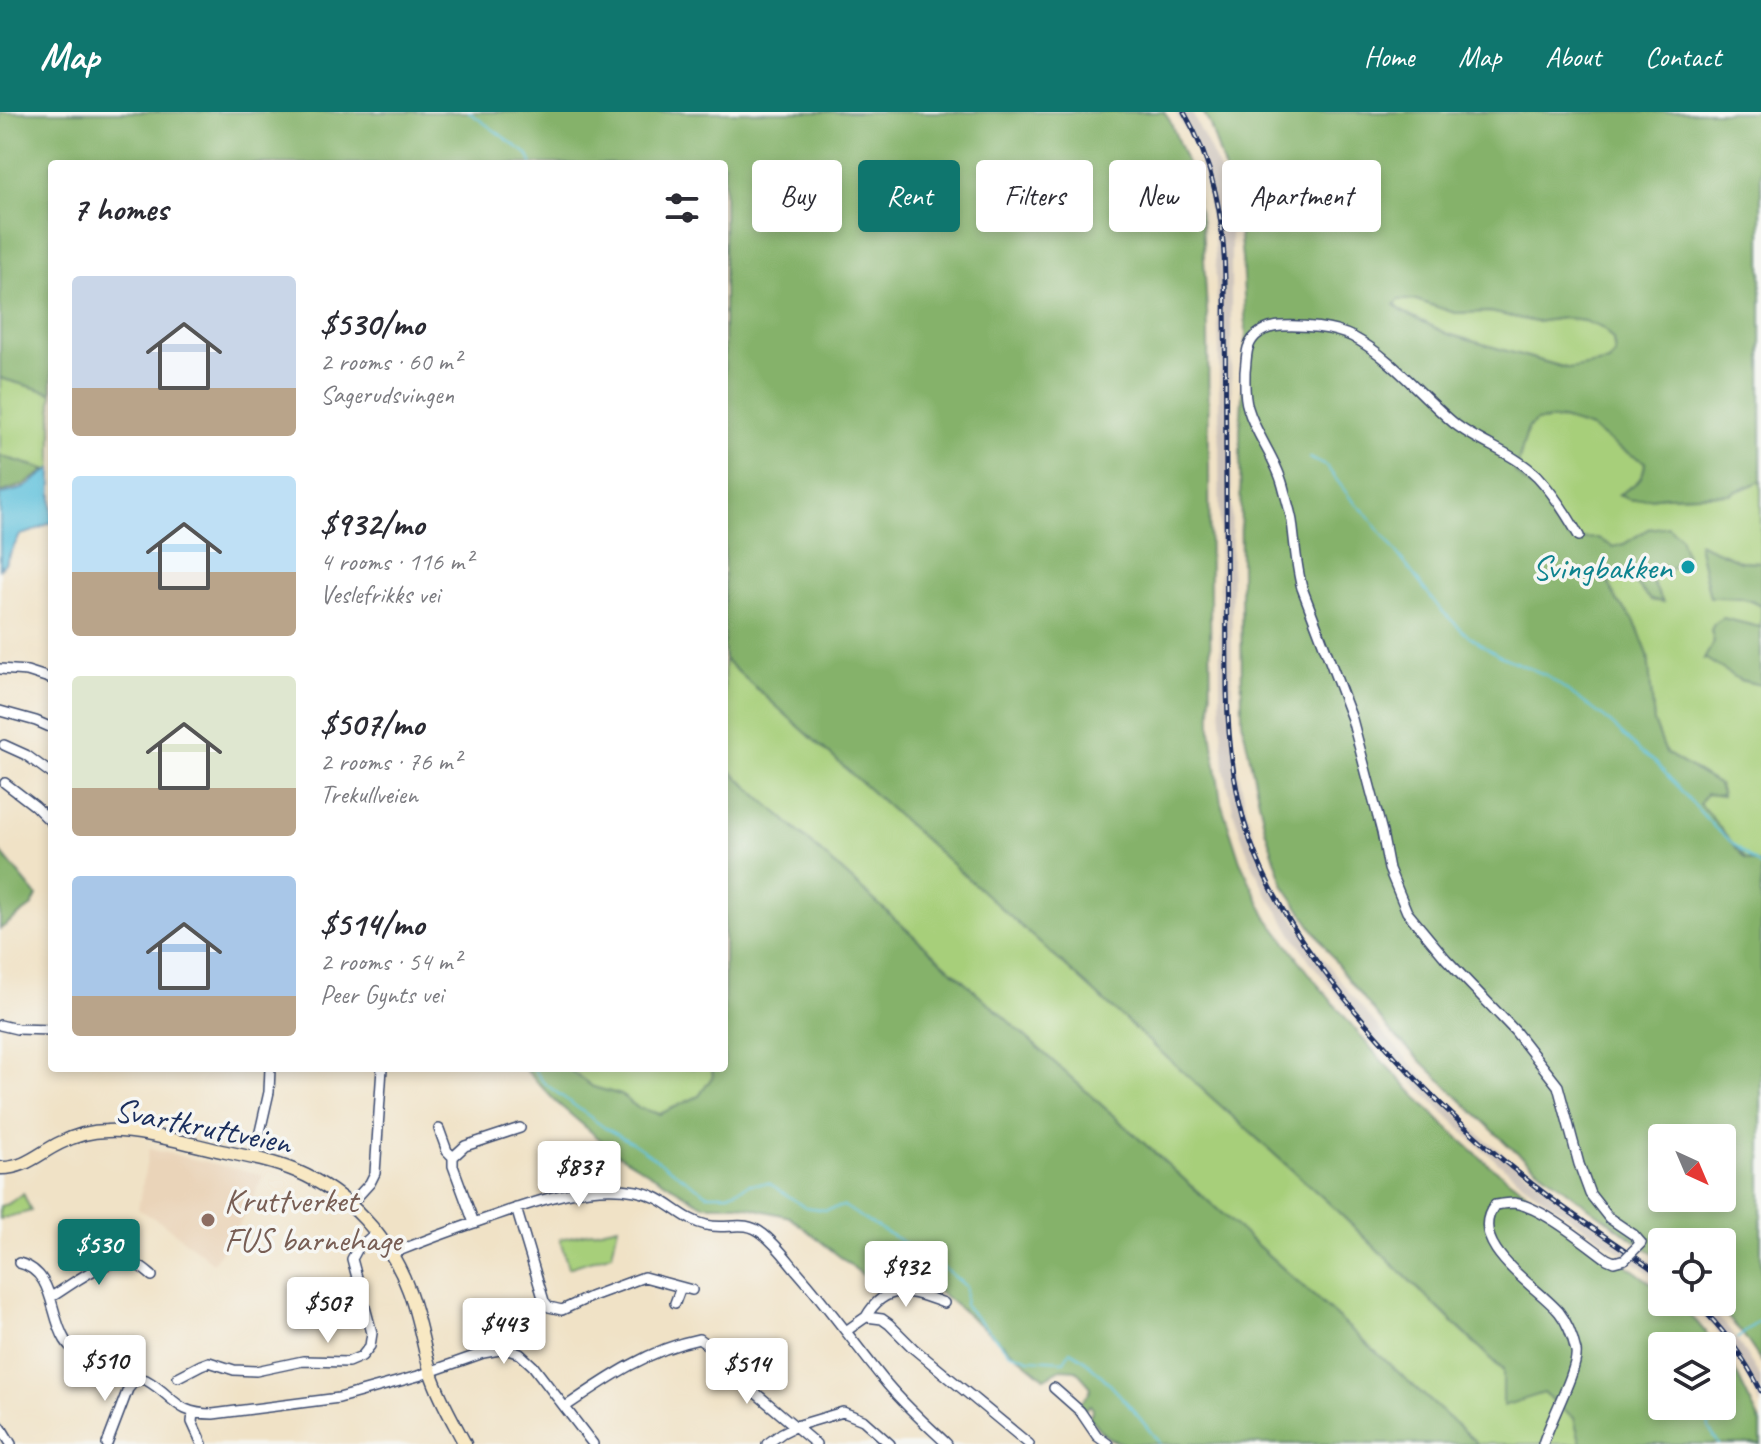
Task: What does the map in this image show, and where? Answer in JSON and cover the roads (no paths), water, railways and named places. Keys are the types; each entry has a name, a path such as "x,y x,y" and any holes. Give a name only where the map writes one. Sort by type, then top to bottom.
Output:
{"street":[{"path":"1543,1444 1572,1375 1577,1355 1559,1312 1499,1253 1491,1241 1487,1219 1495,1205 1518,1204 1549,1219 1614,1262 1625,1259 1641,1243 1609,1218 1590,1194 1558,1086 1515,1031 1426,937 1407,912 1399,895 1389,869 1352,719 1296,568 1291,520 1281,479 1247,406 1248,347 1256,335 1273,326 1291,325 1341,332 1354,337 1455,424 1512,456 1535,474 1579,536"},
{"path":"0,669 27,671 48,678"},
{"path":"0,711 48,726"},
{"path":"4,745 31,758 48,771"},
{"path":"5,783 48,819"},
{"path":"0,1025 48,1030"},
{"path":"254,1158 269,1092 270,1072"},
{"path":"350,1205 375,1173 382,1072"},
{"path":"453,1157 465,1146 520,1128"},
{"path":"439,1129 447,1151 453,1157 453,1166 474,1223"},
{"name":"Svartkruttveien","path":"0,1168 24,1164 75,1136 108,1131 143,1135 254,1158 297,1172 326,1187 377,1232 391,1254 410,1293 439,1394 465,1444"},
{"path":"391,1254 540,1200 589,1190 637,1191 655,1196 695,1221 720,1227 739,1224 753,1227 769,1240 899,1398 947,1444"},
{"path":"516,1208 544,1301 549,1307 562,1310 644,1277 692,1290"},
{"path":"178,1377 209,1362 248,1372 303,1361 348,1362 362,1356 370,1346 372,1333 352,1259 358,1248 377,1232"},
{"path":"51,1297 95,1270 118,1262 135,1264 152,1276"},
{"path":"19,1263 29,1266 44,1281 61,1333 72,1349 133,1383"},
{"path":"675,1303 681,1287"},
{"path":"846,1331 866,1317 881,1297 889,1293 924,1295 944,1303"},
{"path":"866,1317 882,1319 1029,1444"},
{"path":"565,1407 642,1359 699,1339 714,1350 738,1378 816,1444"},
{"path":"107,1444 128,1389 139,1379 148,1381 176,1404 193,1413 225,1413 339,1398 490,1351 510,1350 520,1354 533,1366 593,1444"},
{"path":"1054,1388 1080,1411 1094,1440 1108,1444"},
{"path":"767,1444 796,1426 843,1412 863,1420 890,1444"},
{"path":"193,1413 192,1422 202,1444"},
{"path":"0,1426 11,1444"}],"water":[{"path":"48,471 48,524 20,535 0,569 0,495 24,488"}],"waterway":[{"path":"469,112 527,154 530,160"},
{"path":"1310,458 1327,467 1440,609 1466,634 1498,655 1546,675 1605,718 1655,762 1715,828 1761,867"},
{"path":"536,1072 544,1083 605,1128 707,1194 729,1194 750,1184 769,1183 805,1207 825,1210 844,1206 923,1254 966,1287 965,1306 1009,1352 1029,1359 1064,1361 1070,1351 1081,1357 1118,1393 1160,1444"},
{"path":"1738,1338 1761,1319"},
{"path":"1708,1420 1709,1429 1719,1444"}],"railway":[{"path":"1184,112 1210,172 1222,235 1229,728 1239,803 1258,861 1278,902 1315,960 1366,1024 1415,1078 1523,1177 1648,1266"},
{"path":"1708,1316 1732,1343 1761,1391"}],"place":[{"name":"Svingbakken","path":"1688,567"},
{"name":"Kruttverket FUS barnehage","path":"208,1220"}]}
